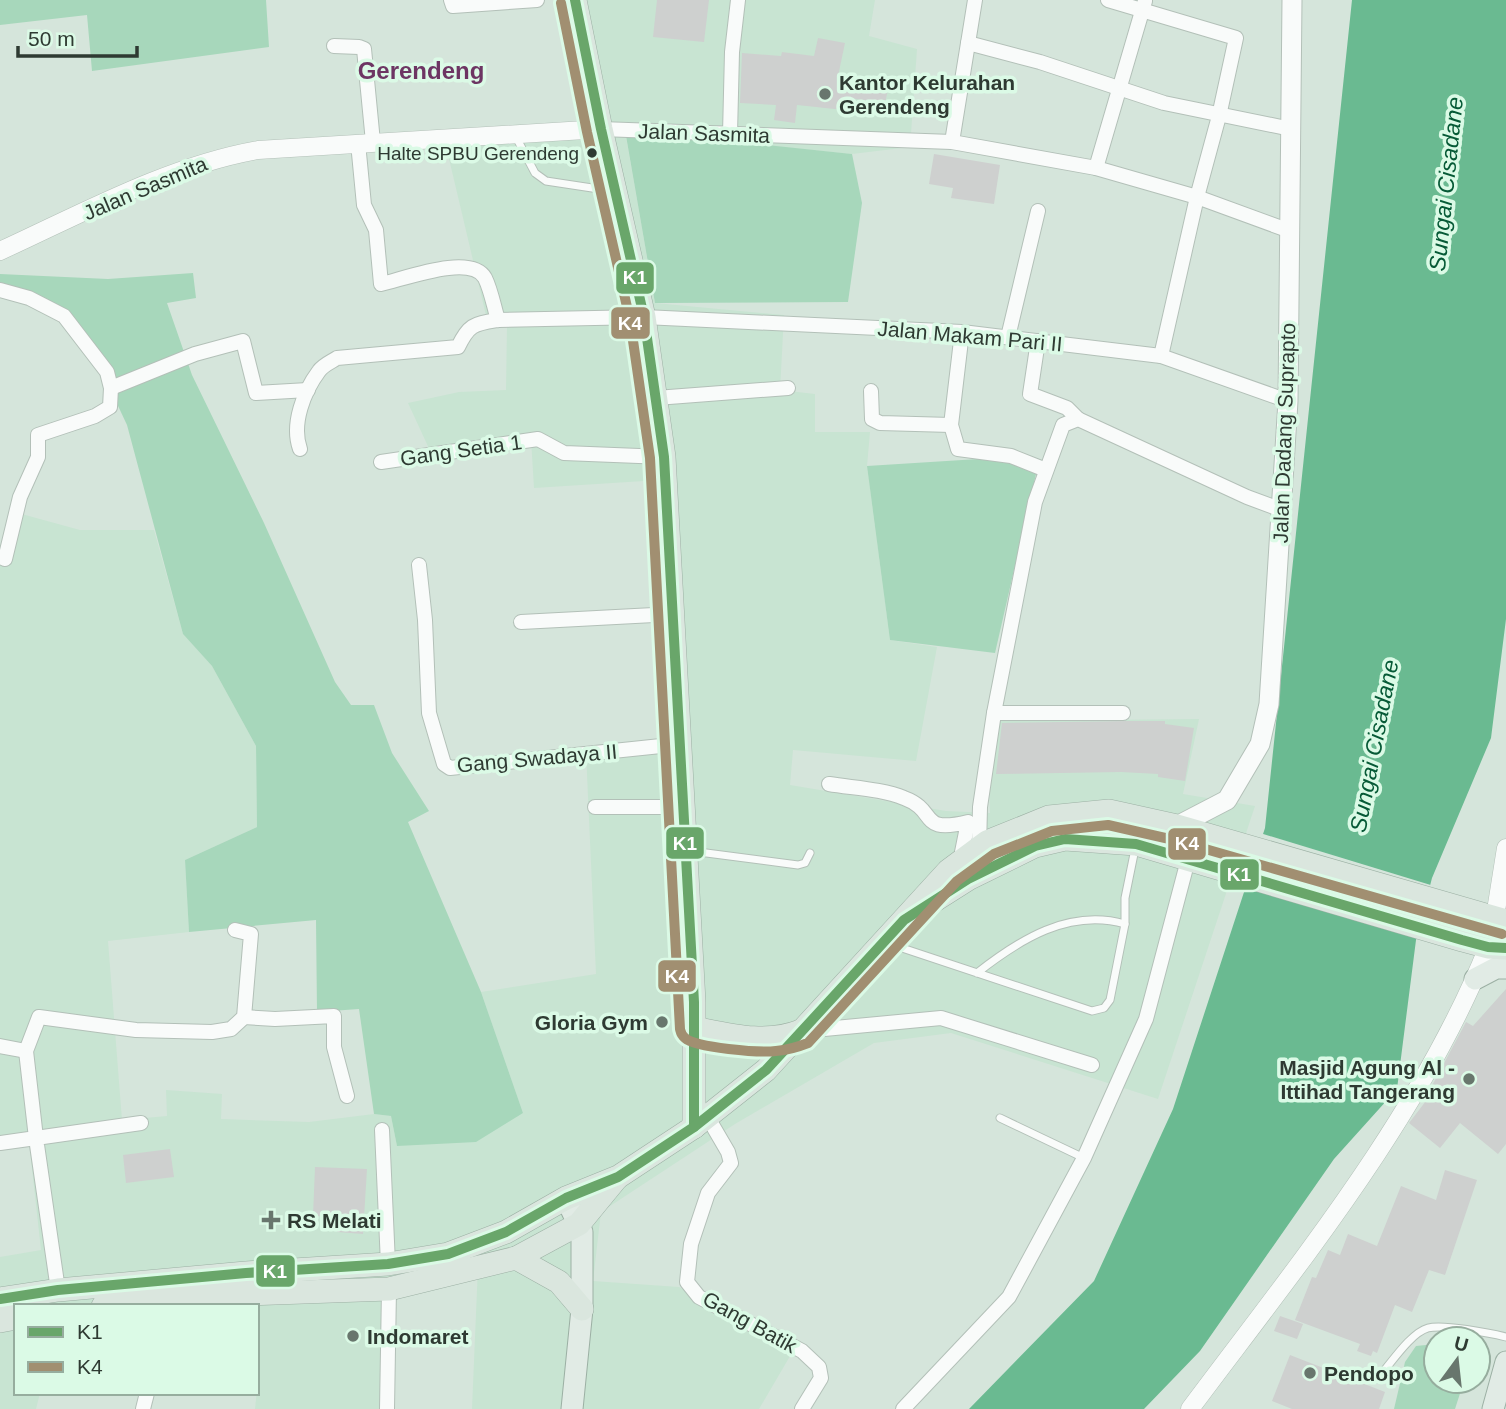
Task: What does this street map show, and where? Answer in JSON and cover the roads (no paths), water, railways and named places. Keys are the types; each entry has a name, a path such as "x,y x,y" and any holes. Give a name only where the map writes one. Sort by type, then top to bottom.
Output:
{"highway":[{"path":"575,0 644,317 664,457 701,1122"},
{"path":"127,1304 164,1301 246,1283 448,1254 506,1232 566,1198 618,1177 701,1122 766,1070 948,871 987,842 1049,817 1109,811 1177,826 1494,917"},
{"path":"904,920 968,879 1035,846 1065,839 1136,844 1462,940 1497,947"},
{"path":"694,1028 758,1040 801,1031"},
{"path":"0,1299 58,1290 246,1283 389,1289 516,1258 579,1224 618,1177"},
{"path":"516,1258 559,1282 582,1309"}],"main road":[{"name":"Jalan Dadang Suprapto","path":"1177,826 1227,800 1260,744 1269,705 1288,401 1293,0"},
{"path":"1475,979 1496,968 1506,968"},
{"path":"566,1198 582,1233 582,1309 572,1409"},
{"path":"1493,1409 1506,1362"}],"street":[{"path":"451,0 453,6 537,0"},
{"path":"730,134 732,51 738,0"},
{"path":"952,142 975,0"},
{"path":"1108,0 1144,5 1236,38 1161,356"},
{"path":"1097,168 1144,5"},
{"path":"968,43 1017,55 1164,103 1219,116 1291,128"},
{"path":"334,46 364,49 364,205 376,230 381,284 456,266 476,269 484,277 498,320"},
{"name":"Jalan Sasmita","path":"0,251 161,177 222,156 258,149 601,129 952,142 1097,168 1197,197 1290,231"},
{"path":"1008,337 1038,211"},
{"path":"0,290 29,298 64,316 107,372 111,388 110,407 94,416 38,435 38,457 20,496 5,559 0,557"},
{"name":"Jalan Makam Pari II","path":"308,390 321,368 337,358 458,347 466,331 478,324 498,320 644,317 962,332 1161,356 1288,401"},
{"path":"962,332 951,425 958,449 1011,456 1046,470"},
{"path":"111,388 195,354 243,341 257,393 308,390 296,436 300,449"},
{"path":"1038,341 1030,394 1067,408 1078,419 1247,497 1282,510"},
{"path":"656,398 788,388"},
{"path":"871,391 872,419 880,423 951,425"},
{"path":"979,848 980,807 994,713 1035,502 1063,425 1078,419"},
{"name":"Gang Setia 1","path":"381,462 538,439 564,453 664,457"},
{"name":"Gang Swadaya II","path":"419,565 429,713 444,764 450,768 680,744"},
{"path":"521,622 673,614"},
{"path":"994,713 1123,713"},
{"path":"829,784 901,796 918,804 930,821 944,827 968,822 960,862"},
{"path":"595,807 684,807"},
{"path":"1494,917 1506,848"},
{"path":"904,1409 1009,1297 1084,1158 1146,1019 1193,862"},
{"path":"58,1290 26,1051 39,1017 136,1030 231,1029 244,1017 251,934 234,930"},
{"path":"1190,1409 1355,1188 1428,1069 1475,979 1497,947"},
{"path":"244,1017 275,1019 334,1016 334,1048 347,1096"},
{"path":"801,1031 940,1018 1092,1065"},
{"path":"0,1046 26,1051"},
{"name":"Gang Batik","path":"701,1122 728,1152 731,1163 708,1193 691,1244 687,1282 699,1297 802,1351 819,1367 821,1378 802,1409"},
{"path":"0,1143 141,1123"},
{"path":"382,1130 388,1264"},
{"path":"387,1409 389,1289"}],"lane":[{"path":"514,134 538,177 545,181 616,192"},
{"path":"883,941 1092,1011 1104,1008 1110,1000 1125,924 1125,898 1136,844"},
{"path":"687,850 798,865 805,863 810,853"},
{"path":"976,972 1013,945 1072,921 1107,919 1125,924"},
{"path":"1000,1118 1084,1158"},
{"path":"1377,1379 1409,1341 1429,1328 1476,1330 1506,1337"}],"water":[{"name":"Sungai Cisadane","path":"1352,0 1506,0 1506,619 1491,738 1432,878 1416,940 1397,1089 1334,1159 1200,1351 1144,1409 969,1409 1094,1281 1173,1109 1265,828"}],"place":[{"name":"Kantor Kelurahan Gerendeng","path":"825,94"},
{"name":"Halte SPBU Gerendeng","path":"592,153"},
{"name":"Gloria Gym","path":"662,1022"},
{"name":"Masjid Agung Al - Ittihad Tangerang","path":"1469,1079"},
{"name":"RS Melati","path":"271,1220"},
{"name":"Indomaret","path":"353,1336"},
{"name":"Pendopo","path":"1310,1373"}],"district":[{"name":"Gerendeng","path":"421,70"}]}
